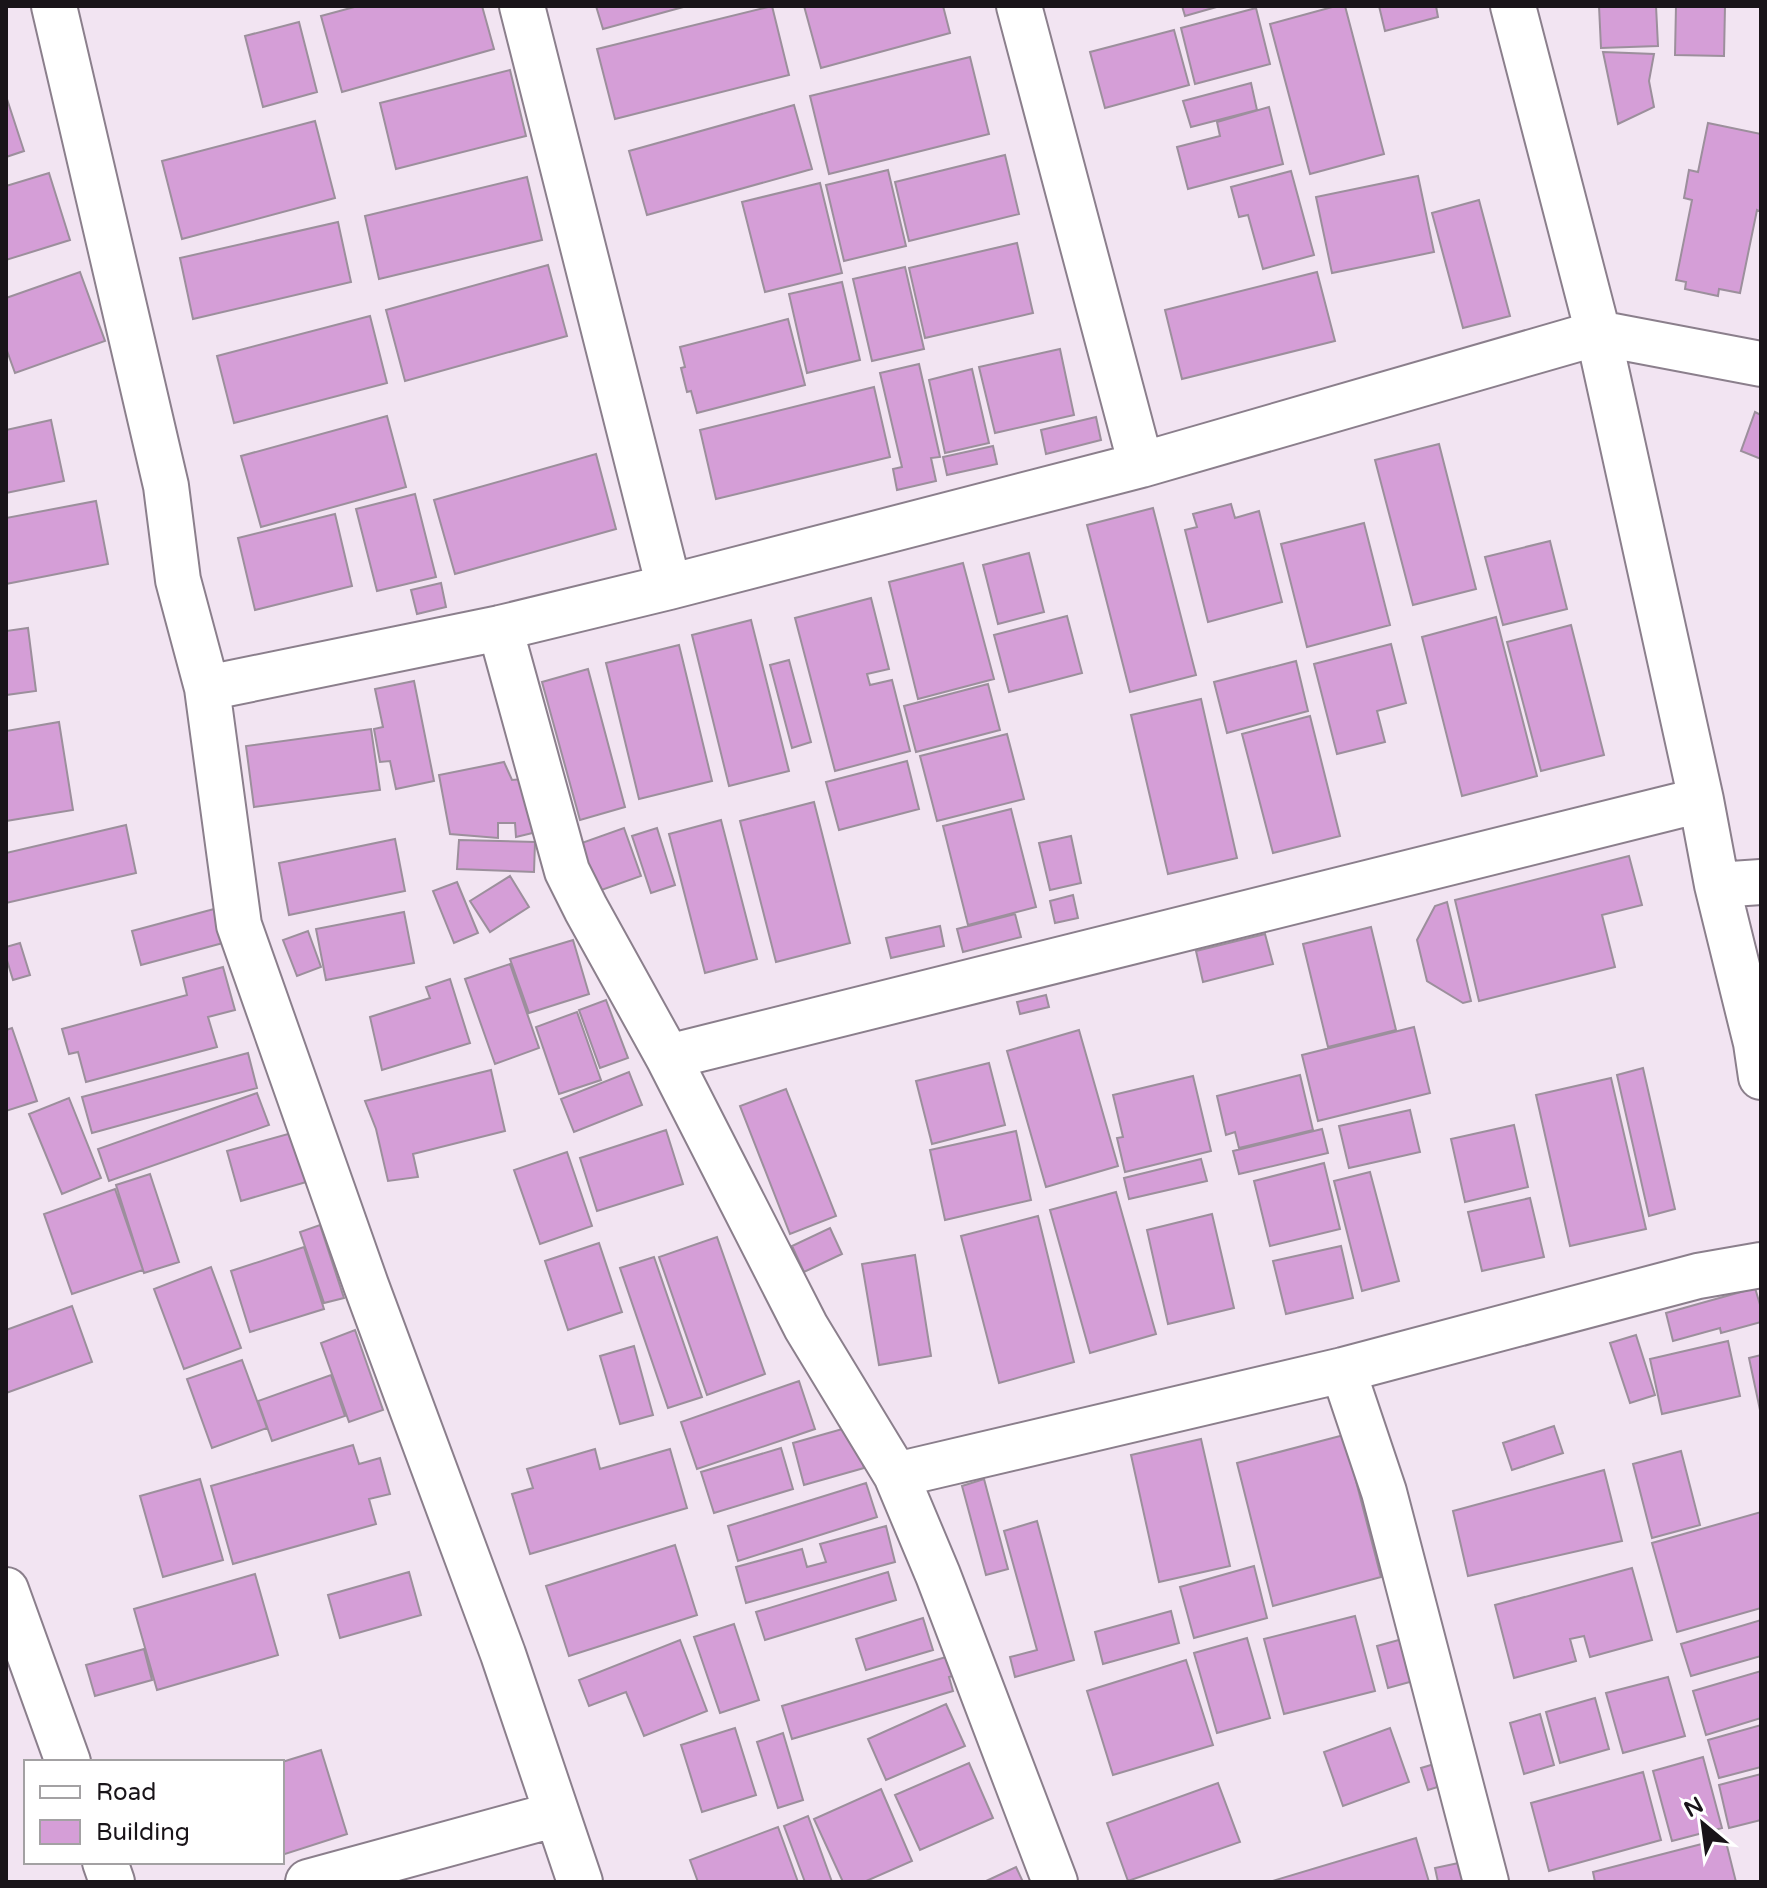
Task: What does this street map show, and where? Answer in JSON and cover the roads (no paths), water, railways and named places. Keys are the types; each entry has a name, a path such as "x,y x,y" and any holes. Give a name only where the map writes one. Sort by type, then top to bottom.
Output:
{"street":[{"path":"54,6 166,486 178,580 207,688 239,925 366,1285 503,1654 580,1882"},
{"path":"522,6 669,587"},
{"path":"1019,6 1141,465"},
{"path":"1513,6 1598,333 1761,1077"},
{"path":"207,688 500,628 669,587 1141,465 1598,333 1761,364"},
{"path":"500,628 567,871 668,1057 806,1327 896,1475 938,1575 1055,1882"},
{"path":"668,1057 1701,800"},
{"path":"1717,885 1761,882"},
{"path":"896,1475 1343,1370 1698,1276 1761,1265"},
{"path":"1343,1370 1384,1492 1486,1882"},
{"path":"6,1590 67,1760"},
{"path":"308,1882 557,1814"}]}
